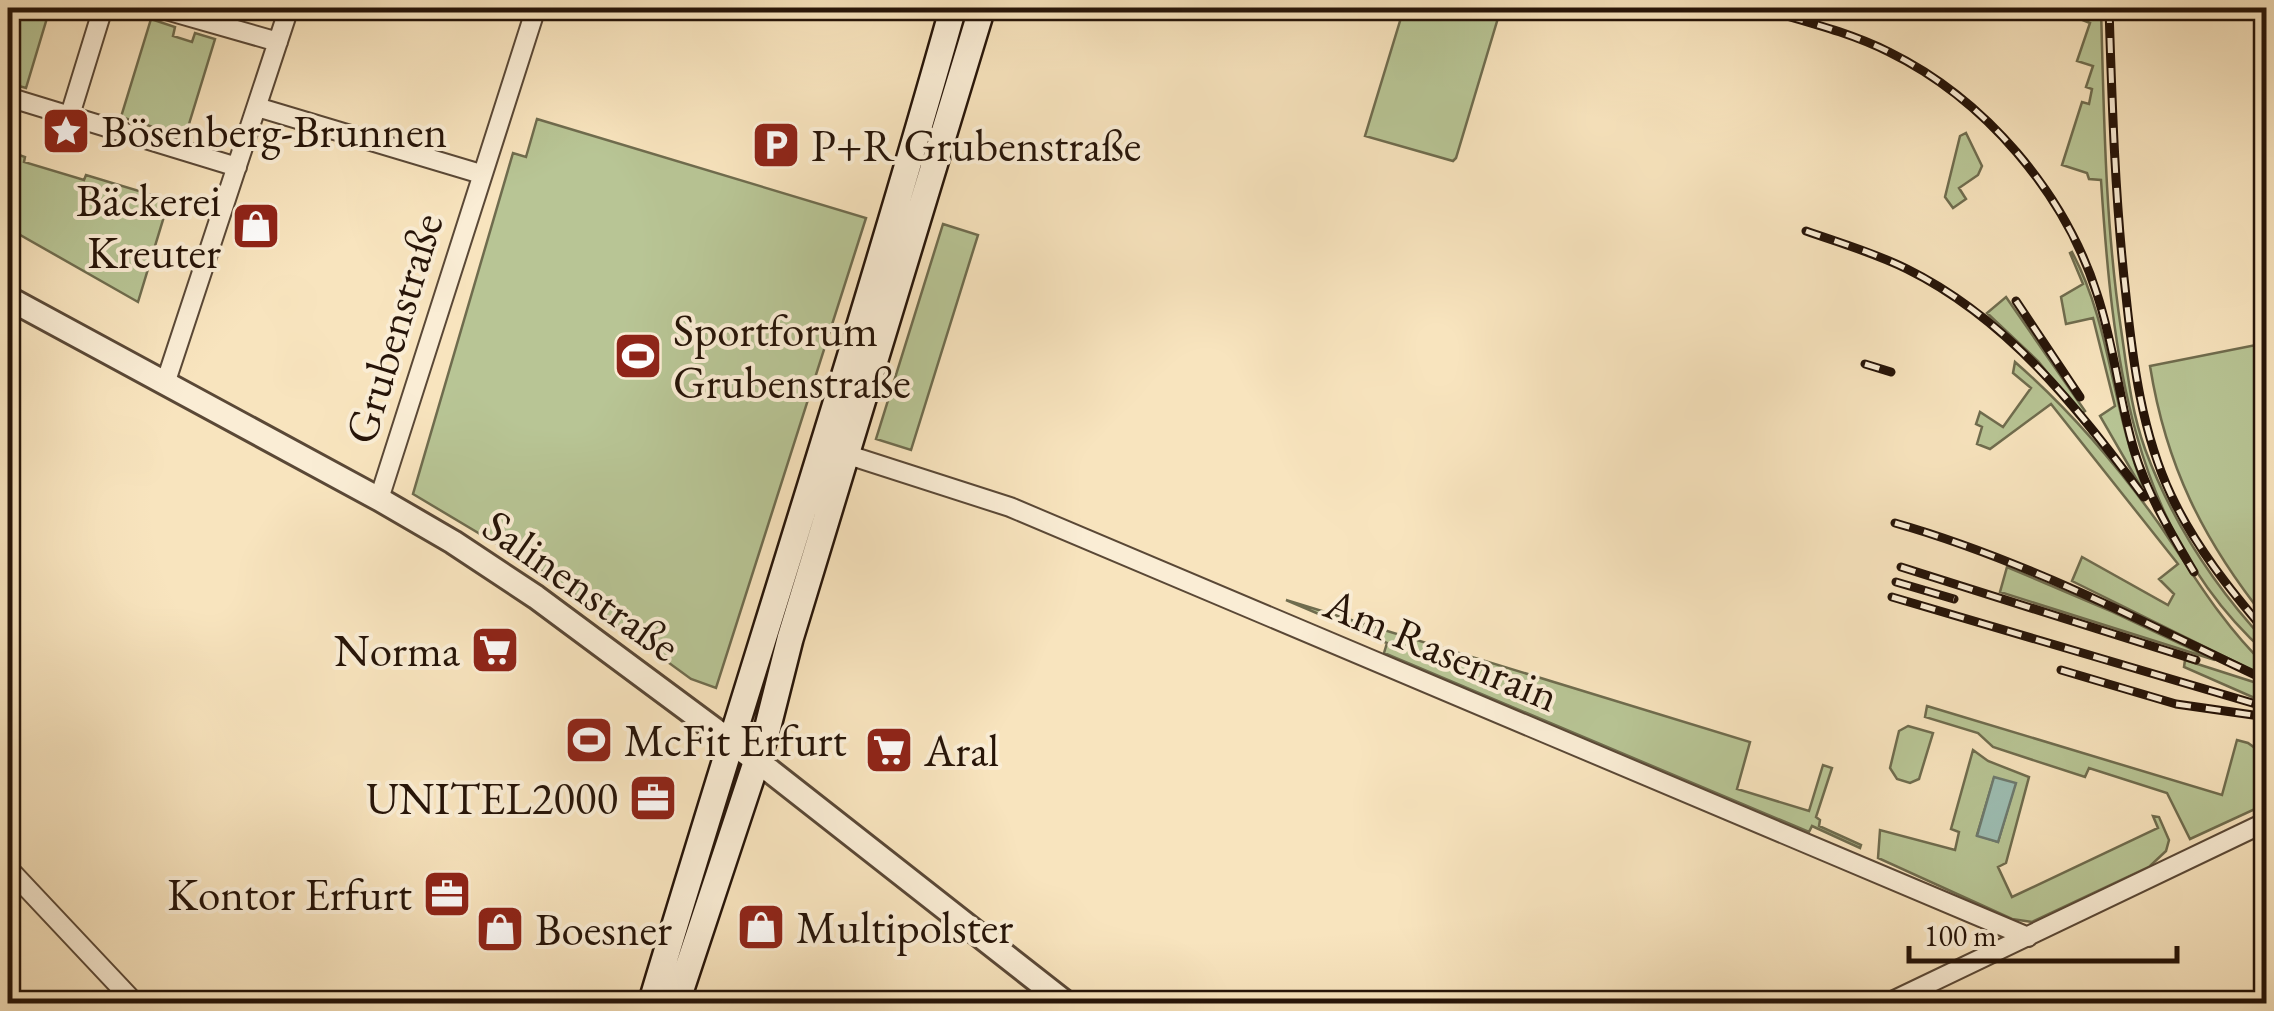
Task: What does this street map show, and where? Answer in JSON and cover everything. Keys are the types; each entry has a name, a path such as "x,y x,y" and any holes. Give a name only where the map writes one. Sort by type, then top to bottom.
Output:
{"main road":[{"path":"676,1004 756,762 833,451 953,8"},
{"path":"650,1004 729,741 833,451 982,8"}],"street":[{"path":"70,115 102,8"},
{"path":"158,8 278,42"},
{"path":"165,384 289,8"},
{"name":"Grubenstraße","path":"379,499 536,8"},
{"path":"8,96 237,168"},
{"path":"257,107 481,174"},
{"name":"Salinenstraße","path":"8,298 379,499 536,597 729,741 1067,1004"},
{"name":"Am Rasenrain","path":"833,451 1010,507 2028,937"},
{"path":"1886,1004 2266,822"},
{"path":"8,868 136,1004"}],"green space":[{"path":"8,8 50,8 26,88 8,83"},
{"path":"1404,8 1501,8 1453,161 1365,136"},
{"path":"2084,8 2101,8 2112,249 2140,434 2181,527 2212,576 2266,642 2266,653 2220,605 2184,551 2156,494 2136,434 2112,308 2101,180 2089,179 2087,173 2062,165 2082,102 2089,104 2092,89 2086,87 2093,66 2077,61 2090,23 2080,19"},
{"path":"151,19 175,27 173,36 192,42 195,33 215,39 185,137 121,117"},
{"name":"Sportforum Grubenstraße","path":"537,119 866,218 716,688 691,679 547,574 413,494 513,153 526,157"},
{"path":"1966,133 1982,166 1978,175 1959,188 1966,199 1953,208 1945,197 1960,136"},
{"path":"8,151 25,157 24,162 84,180 86,175 169,200 138,302 8,228"},
{"path":"943,224 978,235 911,450 876,439"},
{"path":"2072,252 2095,309 2141,487 2100,416 2115,406 2093,318 2066,324 2061,297 2083,284"},
{"path":"2006,297 2085,411 2081,414 2038,361 1987,313"},
{"path":"2266,343 2266,619 2224,560 2190,500 2166,437 2150,366"},
{"path":"2015,362 2074,419 2127,481 2222,616 2266,666 2266,677 2072,581 2082,557 2168,605 2174,594 2159,579 2178,564 2051,404 1990,449 1977,444 1982,427 1976,424 1980,412 2003,427 2031,388 2013,373"},
{"path":"2007,567 2113,612 2215,660 2000,592"},
{"path":"1286,600 1750,742 1737,789 1809,811 1823,765 1832,768 1816,817 1819,826 1861,845 1860,848 1812,826 1809,832 1384,653 1387,643"},
{"path":"2185,660 2266,686 2266,703 2184,667"},
{"path":"1927,706 2222,795 2237,740 2248,743 2266,756 2266,804 2190,839 2167,793 2089,768 2085,777 1993,747 1978,733 1925,717"},
{"path":"1908,726 1933,733 1919,779 1910,783 1897,779 1890,768 1899,731"},
{"path":"1973,750 1988,761 2029,777 2006,863 1998,867 2012,897 2158,828 2153,816 2159,817 2169,840 2166,851 2149,867 2032,922 2012,919 1878,858 1880,830 1955,850 1959,832 1951,829","holes":["1994,778 2015,784 1998,842 1977,835"]}],"water":[{"path":"1994,777 2016,783 1998,842 1977,836"}],"railway":[{"path":"1760,8 1858,39 1924,72 1989,123 2042,185 2083,257 2097,294 2139,466 2160,513 2194,572"},
{"path":"2109,8 2122,260 2146,422 2161,471 2191,532 2226,584 2266,632"},
{"path":"1806,231 1907,269 1977,313 2039,368 2144,497"},
{"path":"2016,301 2080,397"},
{"path":"1865,364 1891,372"},
{"path":"1895,523 2038,574 2266,680"},
{"path":"1901,567 2196,660"},
{"path":"1896,582 1954,599"},
{"path":"1892,597 2266,707"},
{"path":"2061,670 2176,704 2260,716"}],"place":[{"name":"Bösenberg-Brunnen","path":"66,131"},
{"name":"P+R Grubenstraße","path":"776,145"},
{"name":"Bäckerei Kreuter","path":"256,226"},
{"name":"Sportforum Grubenstraße","path":"638,356"},
{"name":"Norma","path":"495,650"},
{"name":"McFit Erfurt","path":"589,740"},
{"name":"Aral","path":"889,750"},
{"name":"UNITEL2000","path":"653,798"},
{"name":"Kontor Erfurt","path":"447,894"},
{"name":"Multipolster","path":"761,927"},
{"name":"Boesner","path":"500,929"}]}
